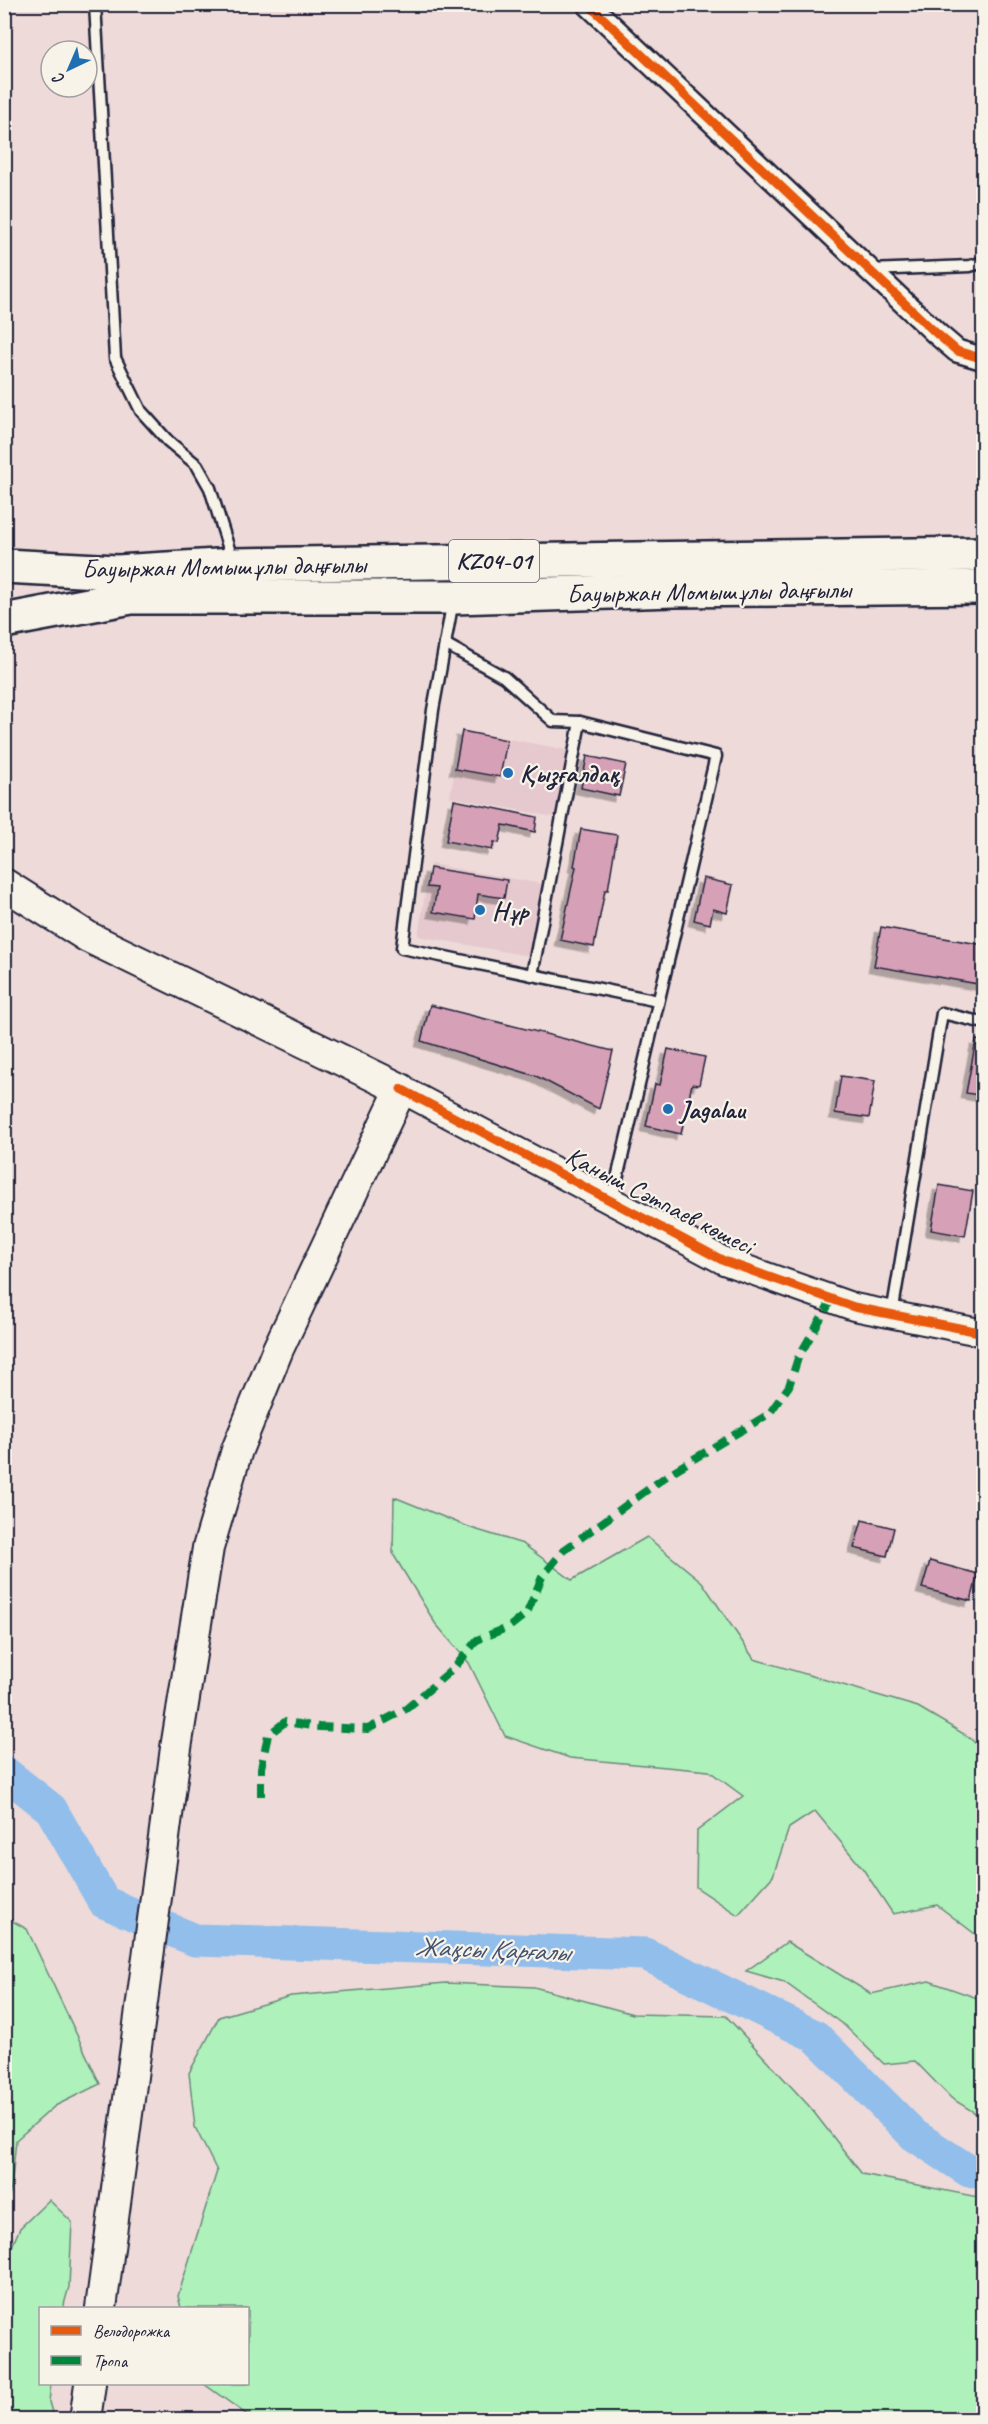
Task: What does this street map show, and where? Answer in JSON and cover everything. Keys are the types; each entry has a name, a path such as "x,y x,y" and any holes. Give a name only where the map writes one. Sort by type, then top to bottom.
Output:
{"main road":[{"name":"Бауыржан Момышұлы даңғылы","path":"4,566 117,572 234,565 984,554"},
{"name":"Бауыржан Момышұлы даңғылы","path":"4,621 131,597 454,597 697,590 984,587"},
{"path":"4,884 88,937 401,1089 278,1349 237,1450 208,1548 176,1748 101,2307"},
{"path":"86,2420 90,2385"}],"street":[{"path":"588,4 957,351 984,359"},
{"name":"Қаныш Сәтпаев көшесі","path":"401,1089 724,1260 854,1307 984,1333"}],"lane":[{"path":"95,4 116,358 141,411 168,441 196,465 210,488 234,565"},
{"path":"978,4 984,11"},
{"path":"870,270 970,266 984,262"},
{"path":"454,597 433,710 402,948 658,1001"},
{"path":"445,644 504,677 553,721 580,722 716,756 612,1201"},
{"path":"532,975 580,722"},
{"path":"891,1314 942,1013 984,1023"}],"shaded area":[{"name":"Қызғалдақ","path":"462,730 567,750 554,817 450,797"},
{"name":"Нұр","path":"430,864 542,884 529,956 418,936"}],"green space":[{"path":"394,1497 471,1528 523,1544 572,1580 647,1537 702,1582 754,1659 918,1707 969,1737 983,1751 983,1940 937,1905 893,1914 863,1869 815,1811 789,1828 773,1876 738,1915 696,1887 697,1831 743,1796 709,1771 570,1758 505,1736 469,1663 435,1623 393,1554"},
{"path":"5,1917 27,1929 100,2084 55,2106 16,2140 11,2189 5,2206"},
{"path":"787,1942 871,1994 929,1981 983,2000 983,2118 951,2098 915,2061 884,2064 845,2026 784,1982 746,1971"},
{"path":"446,1983 534,1987 633,2014 726,2016 809,2106 862,2174 983,2198 983,2419 253,2419 205,2385 249,2385 249,2307 181,2307 178,2296 217,2171 195,2127 189,2073 219,2017 291,1996"},
{"path":"49,2200 72,2222 69,2287 63,2307 39,2307 39,2385 51,2385 49,2402 54,2419 5,2419 5,2262 20,2228"}],"building":[{"path":"462,731 507,740 500,777 455,769"},
{"path":"587,756 626,764 619,796 581,788"},
{"path":"454,800 537,817 535,832 503,825 499,843 494,842 492,850 446,841"},
{"path":"581,829 617,835 608,890 605,890 594,947 560,940 576,867 574,866"},
{"path":"430,868 507,880 504,898 478,894 475,919 433,912 437,888 427,887"},
{"path":"703,878 733,885 727,913 713,909 710,924 694,920"},
{"path":"881,927 984,945 984,985 874,966"},
{"path":"430,1005 613,1051 599,1109 536,1076 421,1041"},
{"path":"976,1040 984,1041 984,1096 966,1093"},
{"path":"668,1049 705,1057 699,1085 692,1084 681,1134 646,1126 655,1084 660,1085"},
{"path":"841,1076 875,1081 869,1118 835,1113"},
{"path":"939,1185 973,1191 965,1236 931,1230"},
{"path":"862,1520 894,1528 887,1556 854,1548"},
{"path":"930,1561 978,1574 971,1601 922,1588"}],"waterway":[{"name":"Жақсы Қарғалы","path":"4,1772 51,1809 104,1902 195,1940 645,1954 815,2036 914,2135 969,2171 984,2170"}],"marked path":[{"path":"261,1796 261,1768 268,1735 285,1722 319,1727 368,1729 406,1709 455,1667 477,1640 509,1627 527,1613 542,1577 564,1550 672,1472 769,1414 789,1386 798,1358 832,1299"}],"cycle path":[{"path":"588,4 936,333 957,351 984,359"},
{"path":"401,1089 724,1261 854,1307 984,1333"}],"place":[{"name":"Қызғалдақ","path":"508,773"},
{"name":"Нұр","path":"480,910"},
{"name":"Jagalau","path":"668,1109"}]}
